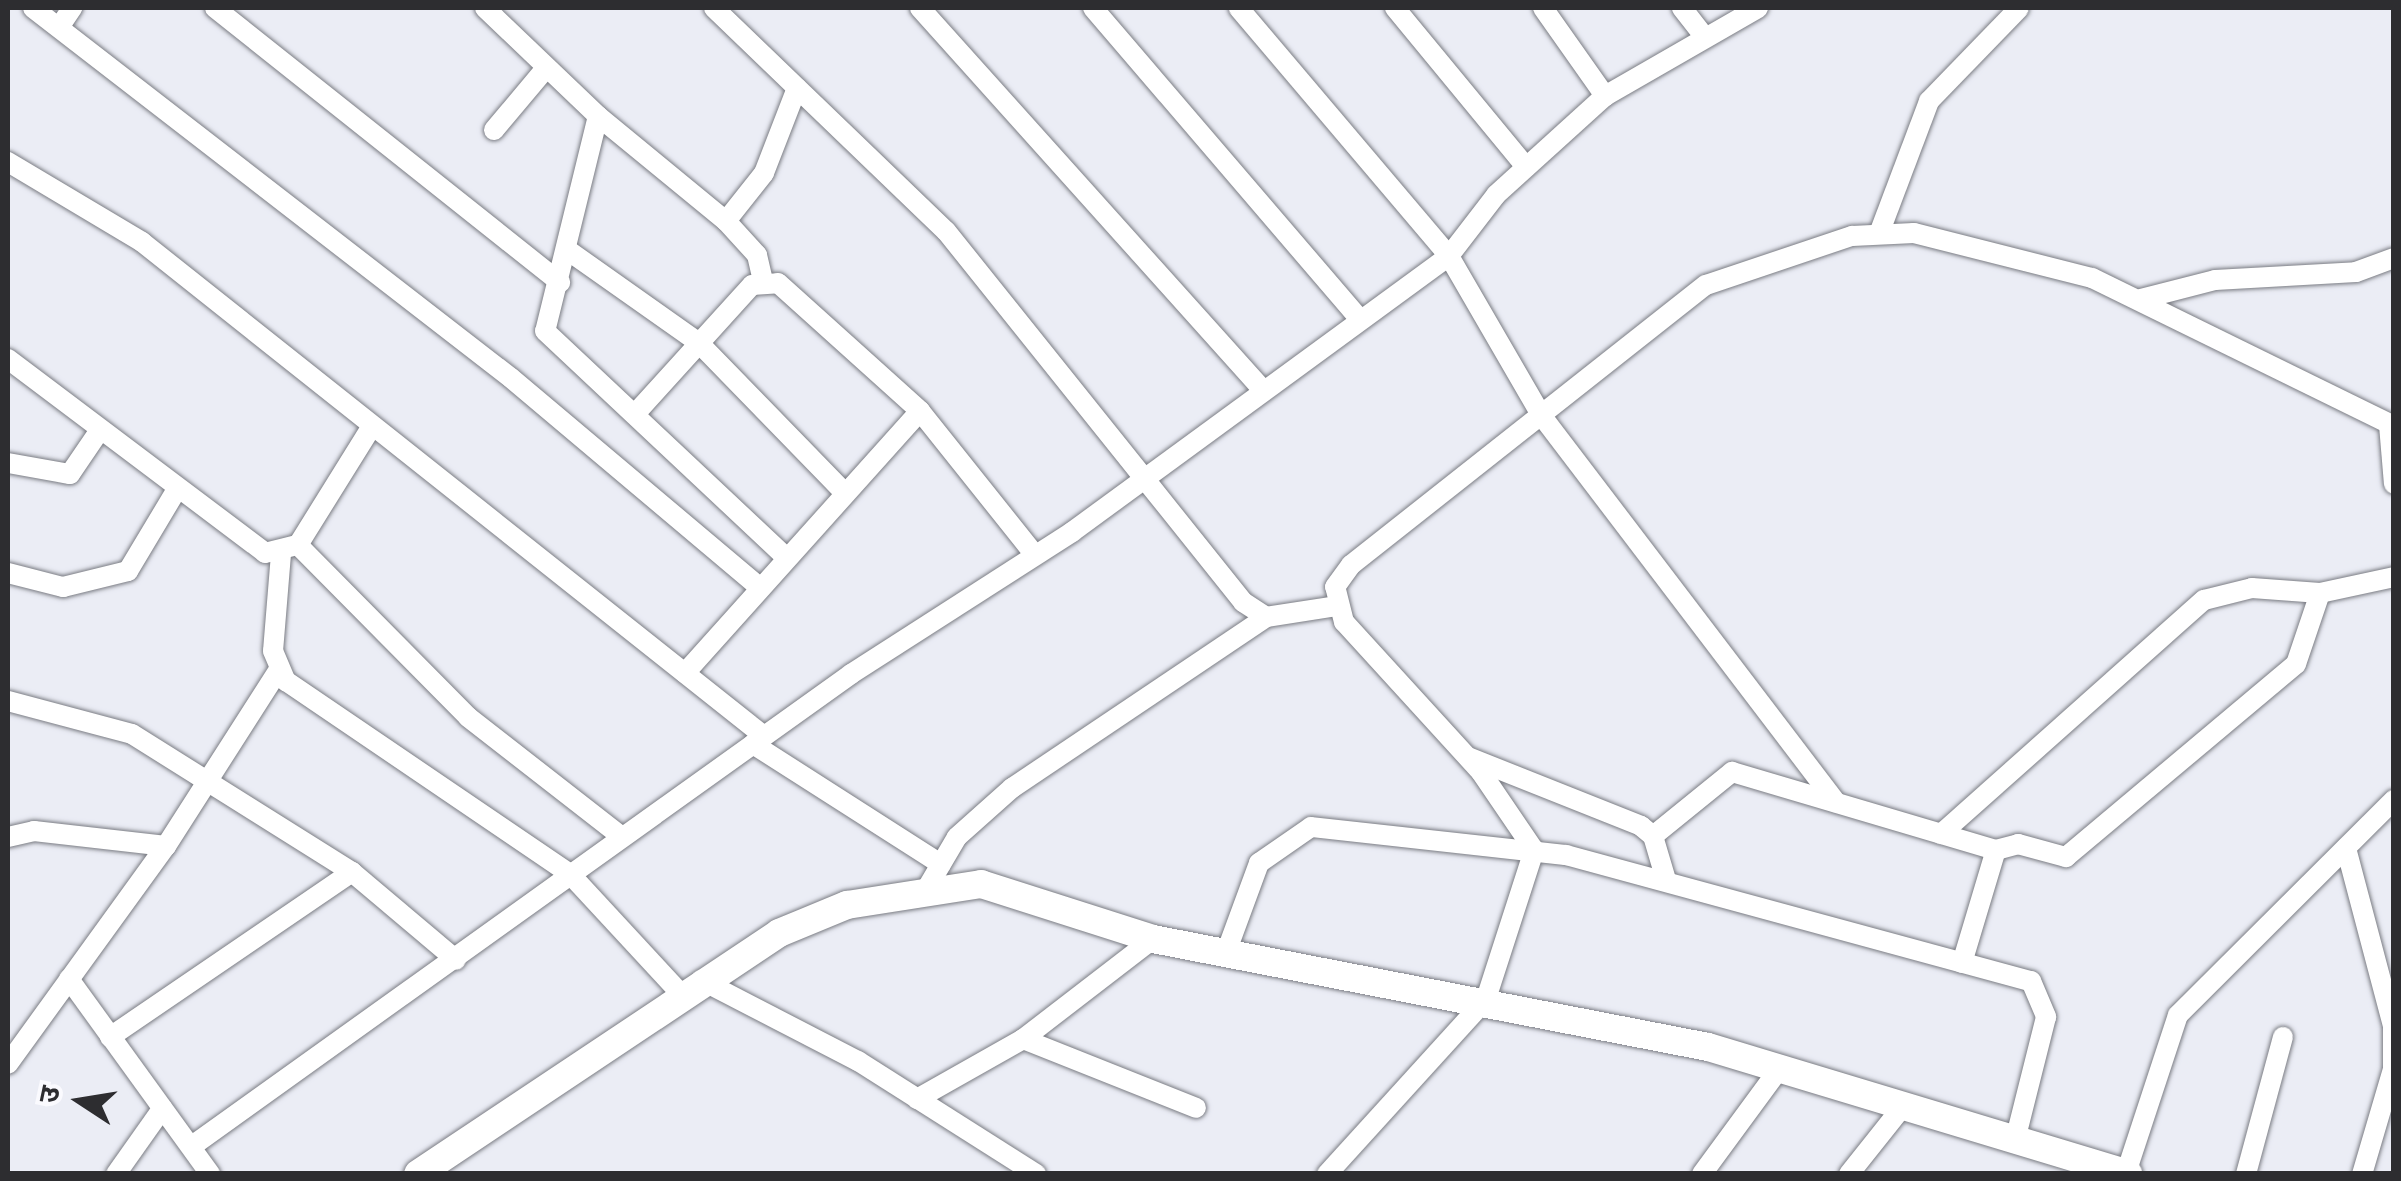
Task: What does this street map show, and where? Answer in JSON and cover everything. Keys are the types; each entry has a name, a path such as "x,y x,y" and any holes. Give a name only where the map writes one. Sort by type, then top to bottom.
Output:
{"street":[{"path":"32,8 511,378 760,588"},
{"path":"60,26 72,8"},
{"path":"215,8 560,282"},
{"path":"485,8 598,116 726,221 757,255 763,280"},
{"path":"714,8 736,16 797,88 946,231 1146,471 1242,602 1266,617"},
{"path":"920,8 1262,389"},
{"path":"1093,8 1360,320"},
{"path":"1239,8 1449,256 1541,415 1836,802"},
{"path":"1396,8 1526,167"},
{"path":"1543,8 1604,96"},
{"path":"1682,8 1704,38"},
{"path":"192,1146 759,740 1035,555 1146,471 1449,256 1526,167 1604,96 1758,8"},
{"path":"1880,231 1929,101 2018,8"},
{"path":"494,130 546,68"},
{"path":"726,221 764,172 797,88"},
{"path":"598,116 545,331 786,558"},
{"path":"8,165 142,242 684,673 759,740 942,864"},
{"path":"1534,850 1466,757 1336,606 1335,588 1351,565 1706,285 1880,231 2092,278 2391,426 2394,484"},
{"path":"566,249 698,342 845,493"},
{"path":"2141,300 2215,280 2356,272 2394,258"},
{"path":"635,414 698,342 763,280"},
{"path":"763,280 778,283 920,411 1035,555"},
{"path":"8,359 249,547 289,550 468,717 622,837"},
{"path":"684,673 920,411"},
{"path":"8,1064 166,846 279,669 289,550 372,426"},
{"path":"8,463 70,474 100,430"},
{"path":"8,573 62,587 128,571 177,489"},
{"path":"1940,834 2204,600 2252,588 2320,593 2390,572"},
{"path":"1653,836 1732,772 1996,850 2018,844 2066,856 2296,664 2320,593"},
{"path":"926,888 942,864 1012,788 1266,617 1336,606"},
{"path":"279,669 570,874 691,987 917,1098 1036,1174"},
{"path":"8,701 132,734 352,872 456,960"},
{"path":"1466,757 1653,836"},
{"path":"418,1174 691,987 847,905 926,888 980,884 1153,939 1486,998 1779,1069 2127,1173 2178,1016 2394,800"},
{"path":"1227,950 1259,863 1311,828 1534,850 1666,880 2031,981 2043,996 2015,1140"},
{"path":"8,837 34,831 166,846"},
{"path":"1653,836 1666,880"},
{"path":"2346,848 2393,1026 2393,1069 2362,1174"},
{"path":"1327,1174 1486,998 1534,850"},
{"path":"1962,963 1996,850"},
{"path":"110,1037 352,872"},
{"path":"917,1098 1023,1039 1153,939"},
{"path":"69,979 210,1174"},
{"path":"2246,1174 2283,1037"},
{"path":"1023,1039 1196,1108"},
{"path":"1702,1174 1779,1069"},
{"path":"1849,1174 1902,1106"},
{"path":"116,1174 162,1108"}]}
